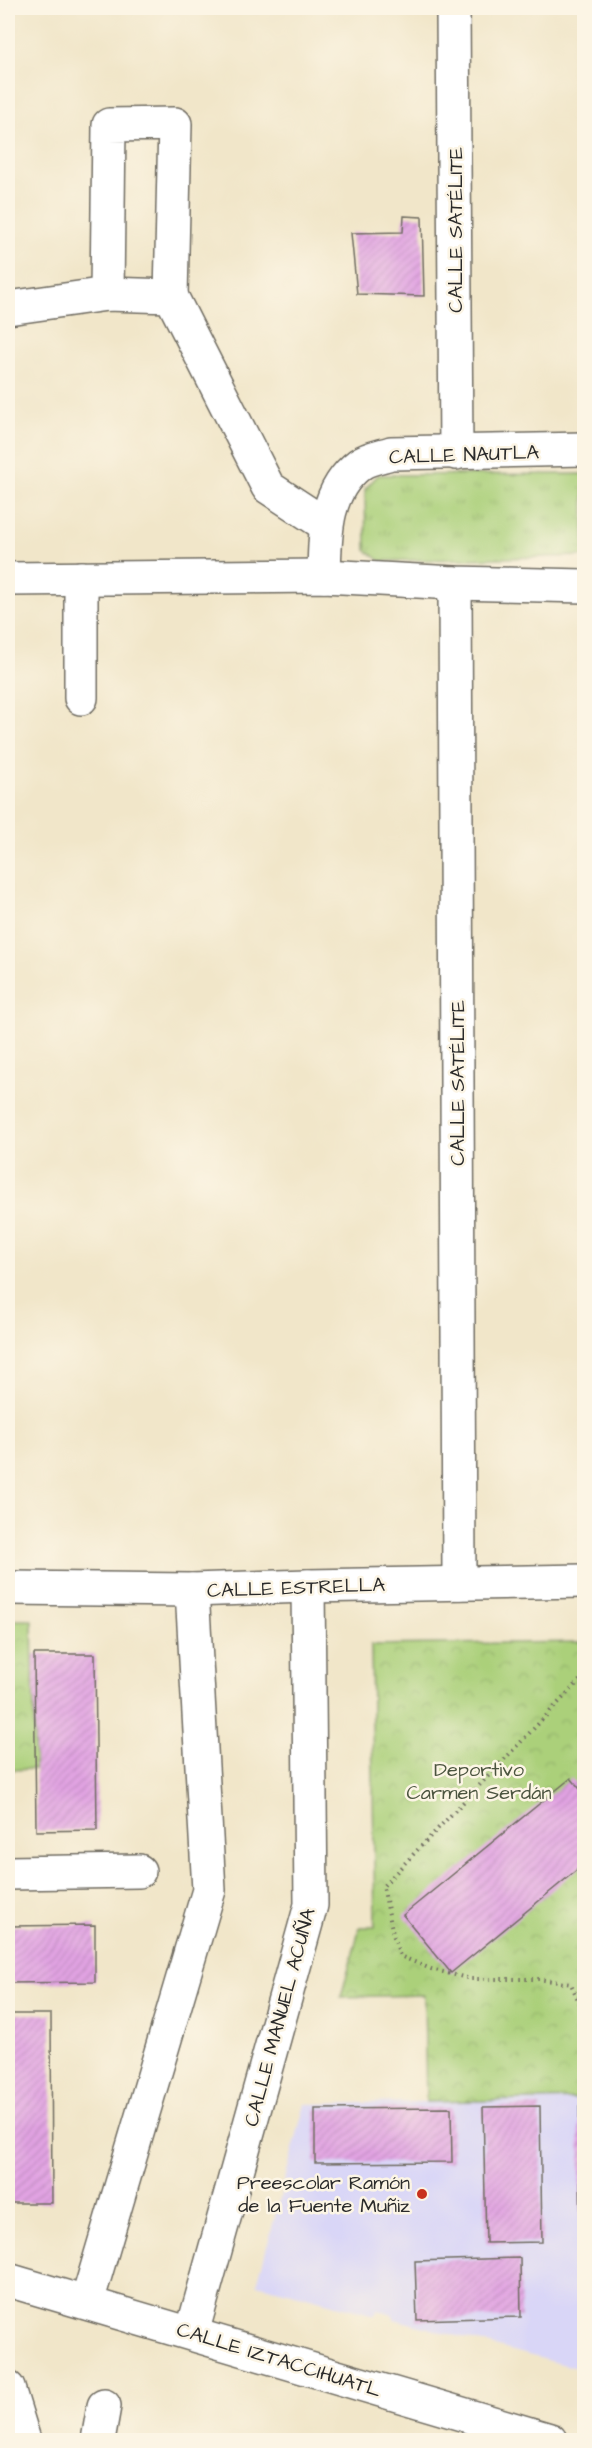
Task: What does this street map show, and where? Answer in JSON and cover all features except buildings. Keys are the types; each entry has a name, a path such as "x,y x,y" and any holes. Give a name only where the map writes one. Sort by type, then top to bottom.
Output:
{"street":[{"name":"CALLE SATÉLITE","path":"453,8 456,453"},
{"path":"107,294 109,125 174,124 171,296 268,487 326,525"},
{"path":"8,308 107,294 171,296"},
{"name":"CALLE NAUTLA","path":"324,576 326,525 338,488 361,463 391,453 585,449"},
{"path":"8,579 324,576 455,583 585,586"},
{"path":"81,578 81,698"},
{"name":"CALLE SATÉLITE","path":"455,583 459,1583"},
{"name":"CALLE ESTRELLA","path":"8,1588 192,1590 585,1581"},
{"name":"CALLE MANUEL ACUÑA","path":"192,2333 311,1905 308,1586"},
{"path":"87,2302 209,1890 192,1590"},
{"path":"8,1873 139,1871"},
{"name":"CALLE IZTACCIHUATL","path":"8,2280 550,2440"},
{"path":"8,2388 24,2440"},
{"path":"98,2440 104,2406"}],"path":[{"path":"585,1676 383,1886 400,1956 431,1969 471,1979 539,1979 571,1984 581,2006 585,2023"}],"shaded area":[{"name":"Preescolar Ramón de la Fuente Muñiz","path":"584,2099 584,2370 394,2319 393,2315 377,2310 375,2315 257,2284 305,2104"}],"green space":[{"path":"584,474 584,556 381,561 366,550 365,489 378,475"},
{"path":"8,1620 32,1620 35,1769 8,1770"},
{"name":"Deportivo Carmen Serdán","path":"584,1642 584,2099 426,2102 424,1995 341,1997 360,1927 375,1927 371,1645"}],"place":[{"name":"Preescolar Ramón de la Fuente Muñiz","path":"422,2194"}]}
